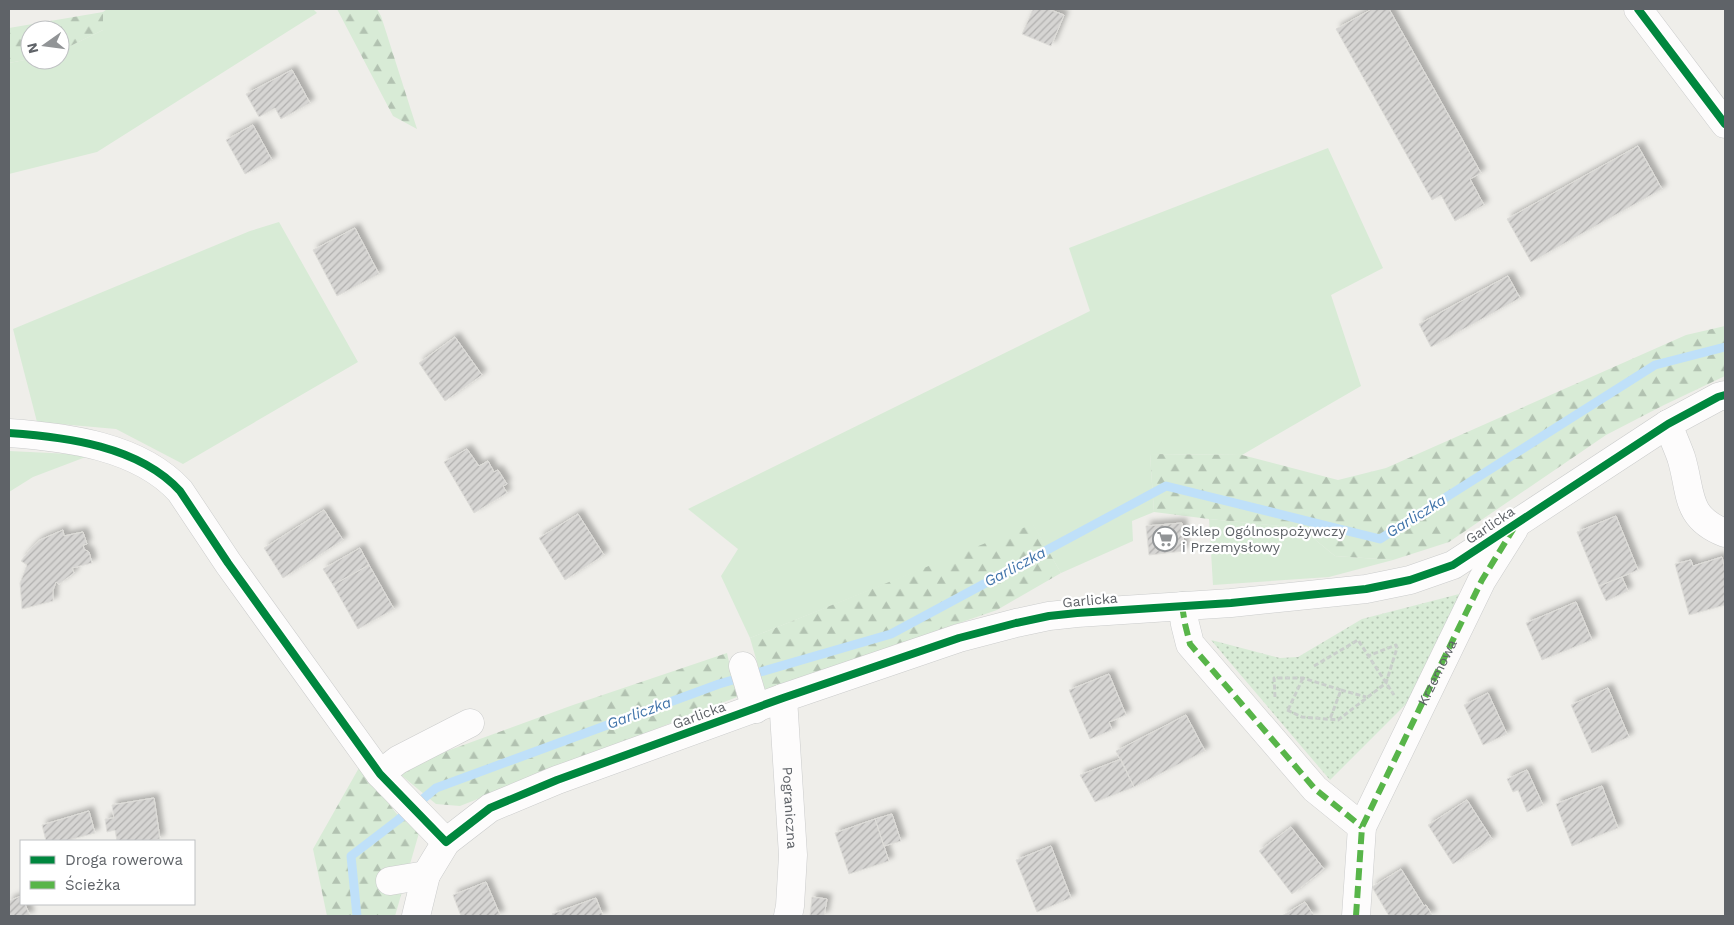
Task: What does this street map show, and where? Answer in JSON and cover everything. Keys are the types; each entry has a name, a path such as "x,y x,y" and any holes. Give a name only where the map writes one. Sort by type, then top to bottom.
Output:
{"street":[{"path":"1638,9 1725,124"},
{"name":"Garlicka","path":"446,842 490,808 557,780 754,702 783,698 959,638 1049,616 1283,599 1347,592 1410,580 1453,565 1668,424 1725,395"},
{"path":"1668,424 1681,458 1692,504 1700,518 1715,529 1725,533"},
{"path":"9,433 56,438 101,446 142,462 170,481 180,491 228,563 380,774 446,842 426,875 416,916"},
{"name":"Krzemowa","path":"1356,916 1362,827 1482,580 1518,522"},
{"path":"1182,606 1190,644 1314,789 1362,827"},
{"path":"743,666 754,702"},
{"name":"Pograniczna","path":"783,698 793,855 788,916"},
{"path":"380,774 398,760 470,723"},
{"path":"390,881 426,875"}],"path":[{"path":"1314,666 1358,640 1412,723"},
{"path":"1282,706 1302,717 1338,720 1386,683 1397,648 1396,645 1368,656"},
{"path":"1275,702 1274,678 1303,678 1367,697"},
{"path":"1288,710 1303,678"},
{"path":"1330,719 1341,690"}],"green space":[{"path":"107,9 313,9 317,13 97,152 9,174 9,63 20,61 20,70 70,70 70,46 103,30 103,12"},
{"path":"337,9 377,9 381,16 417,129 393,116"},
{"path":"103,12 103,30 70,46 70,20 56,20"},
{"path":"20,26 20,61 9,63 9,28"},
{"path":"1328,148 1383,268 1331,295 1361,386 1242,455 1150,454 1154,512 1132,521 1133,541 1061,573 1033,525 750,638 721,576 738,549 688,509 1090,311 1069,248"},
{"path":"279,222 358,362 183,464 116,429 37,422 13,329 250,231"},
{"path":"1725,326 1725,376 1606,435 1449,542 1393,560 1335,556 1301,528 1154,512 1150,454 1242,455 1338,480 1386,468 1686,335"},
{"path":"9,451 91,455 33,477 9,492"},
{"path":"1209,519 1301,528 1335,556 1393,560 1329,577 1213,585"},
{"path":"1033,524 1061,573 997,610 765,690 750,638"},
{"path":"1467,592 1406,704 1330,780 1211,640 1280,658 1298,657 1362,619"},
{"path":"727,653 737,697 460,806 436,804 395,770 573,705"},
{"path":"360,766 396,813 419,833 395,916 327,916 313,849"}],"building":[{"path":"1033,9 1048,9 1064,15 1051,46 1022,34"},
{"path":"1372,9 1389,9 1481,173 1470,179 1484,205 1455,221 1441,195 1432,200 1336,29"},
{"path":"292,70 310,103 281,119 275,108 259,117 246,94"},
{"path":"253,125 272,160 245,174 226,140"},
{"path":"1638,146 1662,189 1531,262 1507,219"},
{"path":"355,228 379,274 337,296 313,250"},
{"path":"1508,276 1520,298 1431,347 1419,324"},
{"path":"455,337 482,375 445,401 419,363"},
{"path":"467,449 479,466 488,461 494,472 498,470 507,484 503,486 507,493 474,513 444,462"},
{"path":"324,510 343,540 283,578 264,548"},
{"path":"578,514 604,555 565,580 539,538"},
{"path":"1616,516 1638,570 1599,586 1577,532"},
{"name":"Sklep Ogólnospożywczy i Przemysłowy","path":"1182,523 1184,551 1149,555 1146,526"},
{"path":"63,530 64,536 83,532 87,544 83,545 84,549 89,552 92,563 72,568 74,573 59,584 56,582 53,590 53,601 22,609 20,583 27,565 21,561 40,540"},
{"path":"360,548 369,565 333,585 323,569"},
{"path":"1722,557 1725,570 1725,605 1689,615 1675,564 1691,560 1693,566"},
{"path":"369,565 394,609 358,629 333,585"},
{"path":"1622,577 1628,591 1606,601 1599,586"},
{"path":"1576,602 1592,640 1542,660 1526,623"},
{"path":"1109,674 1126,715 1109,722 1112,730 1090,739 1069,690"},
{"path":"1608,688 1629,737 1592,753 1571,705"},
{"path":"1488,693 1507,734 1483,745 1464,705"},
{"path":"1186,715 1205,751 1134,787 1116,751"},
{"path":"1121,759 1134,787 1095,802 1080,775"},
{"path":"1527,770 1543,805 1527,812 1518,790 1513,792 1507,779"},
{"path":"1602,786 1618,828 1572,846 1556,804"},
{"path":"154,798 160,839 117,840 115,830 107,832 105,819 114,818 112,805"},
{"path":"1467,800 1492,839 1453,864 1428,825"},
{"path":"89,811 95,833 69,840 46,840 42,825"},
{"path":"892,814 901,841 884,846 875,819"},
{"path":"875,819 889,861 849,874 835,833"},
{"path":"1291,827 1324,869 1292,894 1259,851"},
{"path":"1051,846 1071,898 1037,912 1016,860"},
{"path":"1401,869 1424,906 1426,905 1432,915 1389,916 1372,887"},
{"path":"486,882 500,915 461,916 453,895"},
{"path":"20,896 20,905 25,905 30,916 9,916 9,901"},
{"path":"812,897 827,899 824,916 810,916"},
{"path":"596,898 603,916 553,916 552,914"},
{"path":"1305,902 1314,916 1282,916"}],"waterway":[{"name":"Garliczka","path":"357,916 351,856 436,788 719,684 891,634 1166,486 1380,539 1655,365 1725,347"}],"marked path":[{"path":"1356,916 1362,827 1482,580 1514,528"},
{"path":"1182,606 1190,644 1315,789 1362,827"}],"cycle path":[{"path":"1638,9 1725,124"},
{"path":"9,433 77,441 123,454 163,476 180,491 228,563 380,774 446,842 490,808 557,780 783,698 959,638 1049,616 1231,603 1366,589 1410,580 1453,565 1668,424 1725,395"}],"place":[{"name":"Sklep Ogólnospożywczy i Przemysłowy","path":"1165,539"}]}
